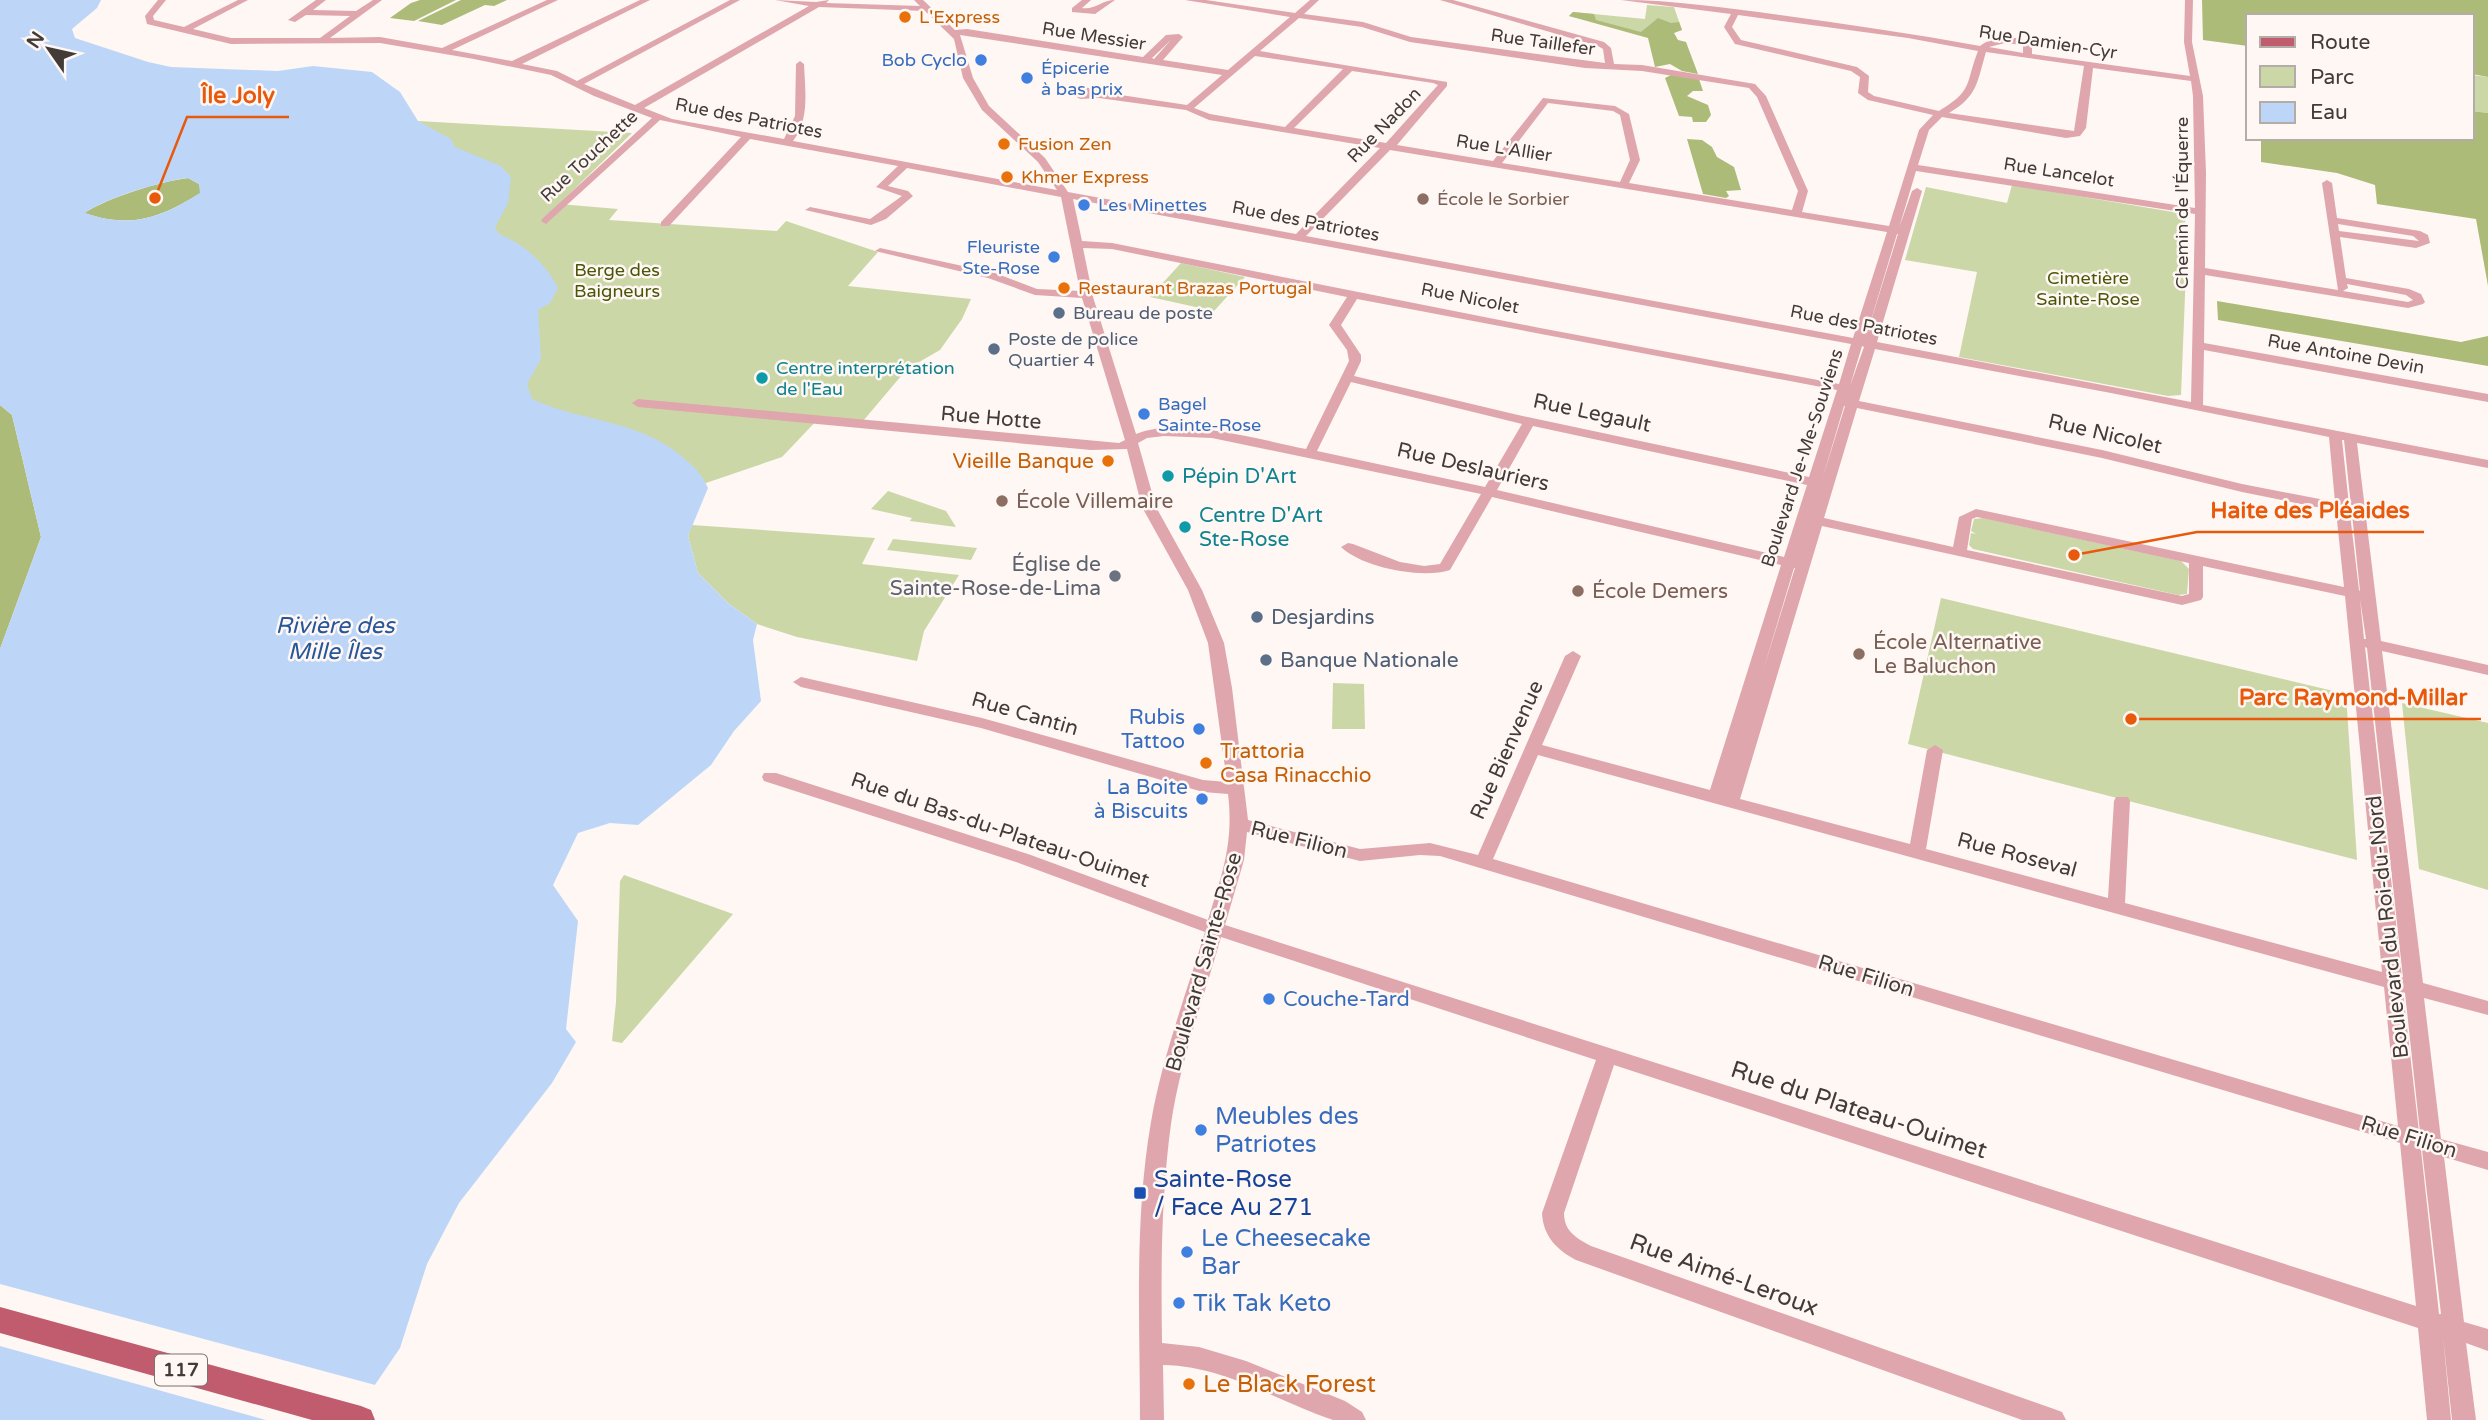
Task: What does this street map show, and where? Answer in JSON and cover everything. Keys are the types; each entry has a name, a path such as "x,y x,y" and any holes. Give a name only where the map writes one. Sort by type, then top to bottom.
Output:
{"main road":[{"name":"117","path":"0,1320 361,1420"}],"street":[{"name":"Rue des Patriotes","path":"162,0 149,16 149,21 231,41 384,40 444,50 551,72 657,118 1865,343 2488,464"},
{"path":"183,31 244,0"},
{"path":"292,20 322,0"},
{"path":"323,40 378,0"},
{"path":"444,50 554,0"},
{"path":"514,64 646,0"},
{"path":"577,84 736,0"},
{"path":"779,0 929,9"},
{"name":"Boulevard Sainte-Rose","path":"918,0 954,33 960,43 969,80 983,104 1040,157 1065,194 1087,295 1149,507 1195,590 1214,638 1224,688 1240,825 1235,860 1171,1077 1161,1123 1152,1201 1152,1420"},
{"path":"1087,0 1075,10 1092,12 1111,0"},
{"name":"Rue Taillefer","path":"1189,0 1376,27 1410,39 1585,65 1638,68 1734,82 1755,88 1803,191 1796,215"},
{"path":"1189,108 1315,0"},
{"path":"1444,0 1601,44 1607,48 1611,66"},
{"name":"Rue Damien-Cyr","path":"1625,0 1680,2 1986,50 2195,79"},
{"name":"Chemin de l'Équerre","path":"2189,0 2188,42 2199,108 2201,271 2197,408"},
{"path":"637,108 821,3"},
{"path":"1735,11 1728,27 1738,42 1854,69 1865,77 1863,91 1866,96 1946,115 2036,131 2075,135 2081,128 2089,65"},
{"path":"304,12 359,14"},
{"name":"Rue Messier","path":"954,33 1229,73"},
{"path":"1145,60 1169,37 1180,37 1156,62"},
{"name":"Boulevard Je-Me-Souviens","path":"1724,799 1918,168 1925,128 1979,96 1986,50"},
{"name":"Rue Nadon","path":"1254,52 1435,80 1444,84 1299,237"},
{"path":"786,143 798,124 801,113 800,64"},
{"path":"1287,130 1350,68"},
{"name":"Rue L'Allier","path":"1099,95 1189,108 1204,116 1899,231"},
{"path":"1496,164 1546,100 1615,109 1624,114 1635,160 1623,186"},
{"name":"Rue Touchette","path":"546,221 657,118"},
{"path":"665,224 747,136"},
{"path":"810,209 862,221 878,220 908,196 904,192 881,187 904,166"},
{"name":"Rue Lancelot","path":"1918,168 2201,212"},
{"path":"2327,183 2343,294"},
{"path":"2332,220 2416,233 2424,237 2426,243 2416,245 2334,233"},
{"name":"Rue Nicolet","path":"1076,244 1106,244 1849,396 2253,491 2359,512"},
{"path":"880,251 991,275 1035,292 1087,295"},
{"path":"2201,271 2408,305 2419,302 2417,296 2409,292 2341,280"},
{"path":"1310,453 1355,361 1355,352 1338,334 1335,325 1354,295"},
{"name":"Rue Antoine Devin","path":"2199,346 2488,398"},
{"name":"Rue Legault","path":"1348,378 1530,421 1821,484"},
{"name":"Rue Hotte","path":"638,403 1091,446 1119,447 1131,442"},
{"path":"1348,547 1378,560 1423,570 1440,570 1449,563 1530,421"},
{"name":"Rue Deslauriers","path":"1131,442 1144,435 1195,432 1310,453 1796,564"},
{"name":"Boulevard du Roi-du-Nord","path":"2335,435 2353,593 2366,642 2404,985 2432,1144 2464,1420"},
{"name":"Boulevard du Roi-du-Nord","path":"2350,438 2369,597 2366,642"},
{"path":"1959,552 1966,517 1976,513 2369,597"},
{"path":"1811,519 2186,601 2196,597 2196,560"},
{"path":"2366,642 2488,670"},
{"name":"Rue Bienvenue","path":"1483,863 1573,656"},
{"name":"Rue Cantin","path":"801,682 975,722 1196,784 1236,789"},
{"name":"Rue Roseval","path":"1533,748 2488,1008"},
{"path":"1917,852 1936,750"},
{"name":"Rue du Bas-du-Plateau-Ouimet","path":"770,777 1022,858 1214,928"},
{"path":"2116,906 2122,801"},
{"name":"Rue Filion","path":"1240,825 1353,854 1374,855 1425,848 1483,863 2488,1161"},
{"name":"Rue du Plateau-Ouimet","path":"1214,928 2488,1340"},
{"name":"Boulevard du Roi-du-Nord","path":"2404,985 2410,1137 2439,1420"},
{"name":"Rue Aimé-Leroux","path":"1607,1056 1553,1213 1554,1226 1562,1240 1584,1253 2013,1413 2054,1420"},
{"path":"1151,1354 1178,1352 1202,1358 1337,1409 1354,1420"}],"green space":[{"path":"420,0 456,0 414,21 390,18"},
{"path":"461,0 507,0 494,6 485,5 442,25 418,21"},
{"path":"2202,0 2488,0 2488,77 2474,74 2474,14 2246,14 2246,46 2203,40"},
{"path":"1647,5 1674,7 1682,30 1658,37 1569,16 1573,12 1645,19"},
{"path":"1573,12 1594,14 1596,20 1641,32 1658,18 1671,23 1679,22 1682,30 1674,33 1678,40 1686,42 1698,74 1682,71 1670,64 1655,67 1648,38 1569,16"},
{"path":"1671,75 1699,79 1703,91 1693,91 1687,96 1708,105 1711,115 1706,122 1693,122 1692,117 1679,116 1665,78"},
{"path":"2474,75 2488,77 2488,113 2474,111"},
{"path":"2474,111 2488,113 2488,286 2476,219 2377,204 2375,185 2337,173 2261,162 2261,140 2474,140"},
{"name":"Berge des Baigneurs","path":"418,121 632,133 559,204 618,209 609,220 777,231 786,221 878,252 848,286 971,299 962,319 940,350 907,369 863,421 821,416 782,457 703,484 525,403 431,142"},
{"path":"1687,139 1702,140 1712,147 1717,157 1734,167 1741,190 1726,191 1729,196 1726,198 1703,194"},
{"path":"188,178 199,184 201,193 158,215 117,220 84,213 134,191"},
{"name":"Cimetière Sainte-Rose","path":"2012,185 2185,214 2186,270 2181,395 2168,396 1959,357 1977,272 1905,260 1926,187 2007,203"},
{"path":"1181,263 1245,277 1214,311 1150,297"},
{"path":"2217,301 2461,342 2488,336 2488,366 2218,320"},
{"path":"0,405 12,415 41,537 0,649"},
{"path":"888,491 946,511 956,527 910,521 912,518 871,509"},
{"path":"1983,518 2181,561 2189,569 2187,594 2178,595 1973,549 1969,545 1971,533 1976,534 1971,531 1974,519"},
{"path":"692,525 875,538 862,564 959,575 924,631 917,661 797,637 757,624 728,603 698,573 688,536"},
{"path":"893,539 977,548 971,560 887,550"},
{"path":"1941,598 2346,694 2357,860 1908,744"},
{"path":"1333,683 1364,684 1365,729 1332,729"},
{"path":"2402,703 2488,723 2488,890 2419,869"},
{"path":"624,875 733,914 622,1043 612,1041 620,881"}],"water":[{"name":"Rivière des Mille Îles","path":"0,0 101,0 97,8 72,29 75,38 171,67 278,71 313,66 372,72 400,92 418,121 451,139 455,147 501,166 511,177 508,203 495,227 499,234 517,243 533,256 558,288 550,303 538,310 541,359 527,384 532,399 645,434 663,443 693,466 708,488 688,536 698,573 728,603 757,624 753,640 761,701 734,731 711,765 638,825 610,823 578,833 553,885 578,921 566,1029 576,1042 552,1083 459,1203 427,1264 400,1348 351,1420 0,1420 0,649 41,537 12,415 0,405","holes":["188,178 199,184 200,193 158,215 117,220 85,213 120,196 164,183"]}],"pier":[{"path":"0,1284 379,1386 355,1420 266,1420 0,1346"}],"place":[{"name":"L'Express","path":"905,17"},
{"name":"Bob Cyclo","path":"981,60"},
{"name":"Épicerie à bas prix","path":"1027,78"},
{"name":"Fusion Zen","path":"1004,144"},
{"name":"Khmer Express","path":"1007,177"},
{"name":"Île Joly","path":"155,198"},
{"name":"École le Sorbier","path":"1423,199"},
{"name":"Les Minettes","path":"1084,205"},
{"name":"Fleuriste Ste-Rose","path":"1054,257"},
{"name":"Restaurant Brazas Portugal","path":"1064,288"},
{"name":"Bureau de poste","path":"1059,313"},
{"name":"Poste de police Quartier 4","path":"994,349"},
{"name":"Centre interprétation de l'Eau","path":"762,378"},
{"name":"Bagel Sainte-Rose","path":"1144,414"},
{"name":"Vieille Banque","path":"1108,461"},
{"name":"Pépin D'Art","path":"1168,476"},
{"name":"École Villemaire","path":"1002,501"},
{"name":"Centre D'Art Ste-Rose","path":"1185,527"},
{"name":"Haite des Pléaides","path":"2074,555"},
{"name":"Église de Sainte-Rose-de-Lima","path":"1115,576"},
{"name":"École Demers","path":"1578,591"},
{"name":"Desjardins","path":"1257,617"},
{"name":"École Alternative Le Baluchon","path":"1859,654"},
{"name":"Banque Nationale","path":"1266,660"},
{"name":"Parc Raymond-Millar","path":"2131,719"},
{"name":"Rubis Tattoo","path":"1199,729"},
{"name":"Trattoria Casa Rinacchio","path":"1206,763"},
{"name":"La Boite à Biscuits","path":"1202,799"},
{"name":"Couche-Tard","path":"1269,999"},
{"name":"Meubles des Patriotes","path":"1201,1130"},
{"name":"Sainte-Rose / Face Au 271","path":"1140,1193"},
{"name":"Le Cheesecake Bar","path":"1187,1252"},
{"name":"Tik Tak Keto","path":"1179,1303"},
{"name":"Le Black Forest","path":"1189,1384"}]}
